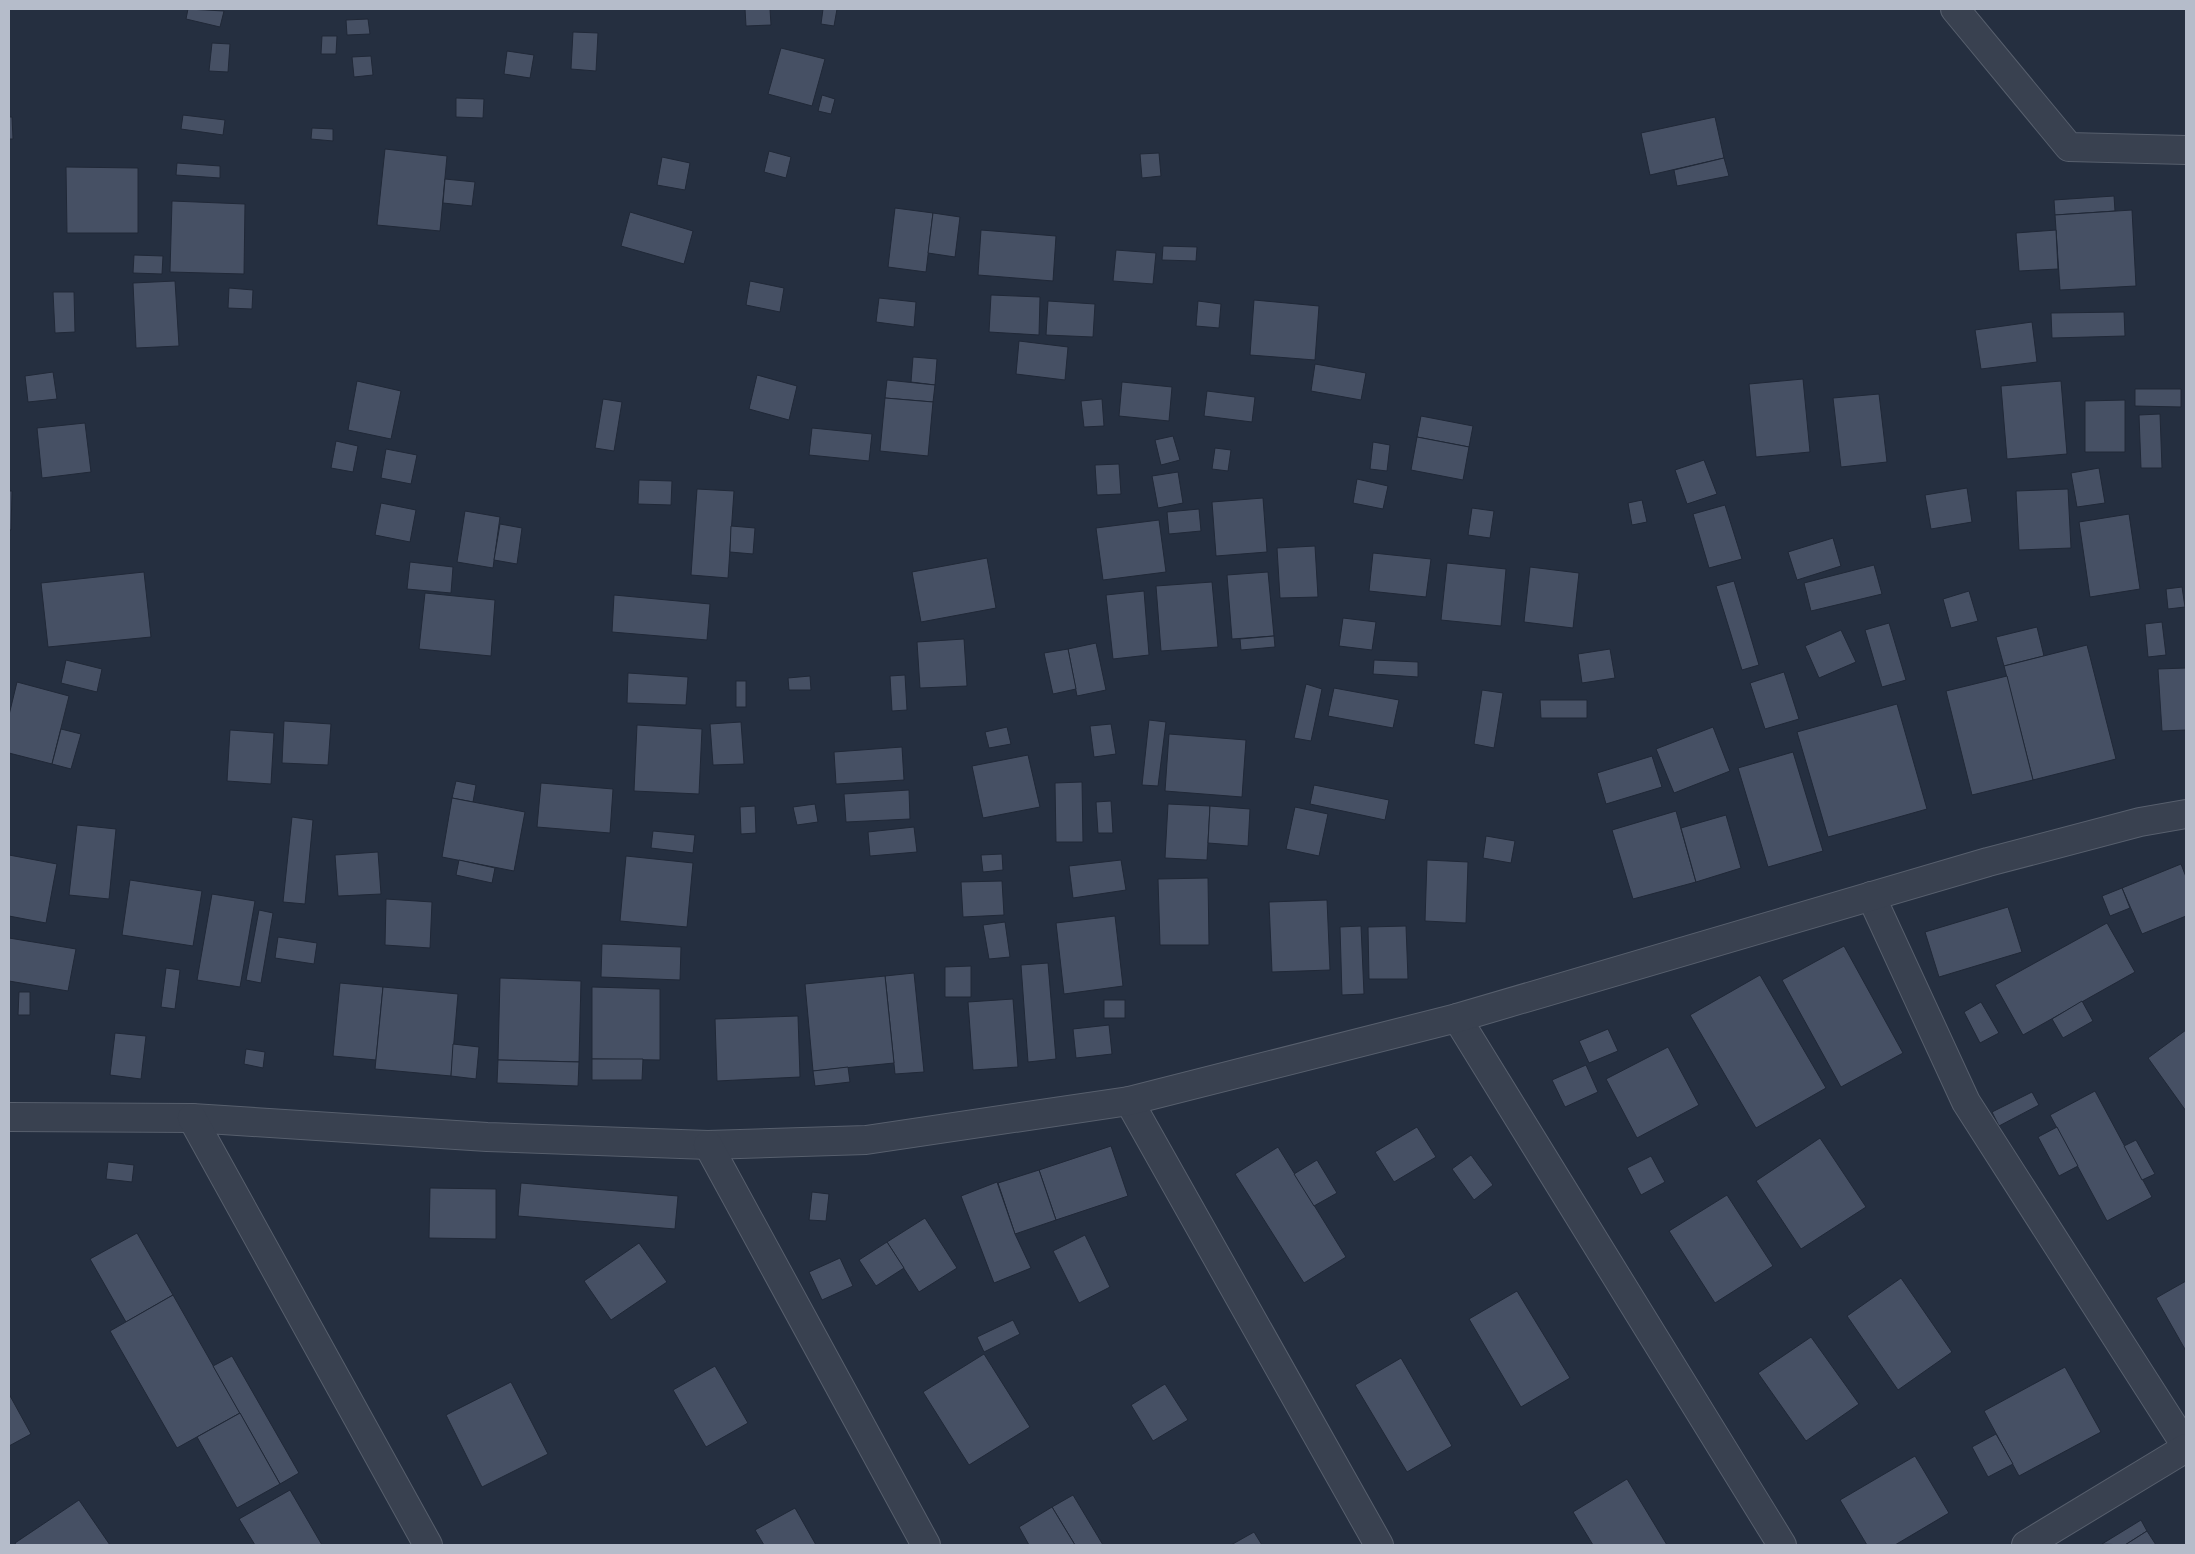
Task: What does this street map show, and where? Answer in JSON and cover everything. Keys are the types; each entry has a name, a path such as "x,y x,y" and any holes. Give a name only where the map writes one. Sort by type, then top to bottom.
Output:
{"street":[{"path":"1955,9 2069,148 2186,150"},
{"path":"9,1117 192,1118 487,1137 708,1144 866,1140 1129,1101 1456,1018 1871,896 2140,822 2186,814"},
{"path":"1871,896 1966,1102 2186,1447 2026,1545"},
{"path":"1456,1018 1782,1545"},
{"path":"1129,1101 1380,1545"},
{"path":"192,1118 428,1545"},
{"path":"708,1144 926,1545"}],"building":[{"path":"188,9 224,11 220,27 186,19"},
{"path":"745,9 770,9 771,25 746,26"},
{"path":"823,9 837,9 834,26 821,24"},
{"path":"368,19 370,34 347,35 346,20"},
{"path":"573,32 598,33 596,71 571,69"},
{"path":"322,36 337,36 336,54 321,54"},
{"path":"212,43 230,44 228,72 209,71"},
{"path":"781,48 825,59 812,106 768,94"},
{"path":"507,51 534,55 530,78 504,74"},
{"path":"371,56 373,75 354,77 352,57"},
{"path":"822,95 835,99 831,114 818,111"},
{"path":"456,98 484,99 483,118 456,117"},
{"path":"183,115 225,120 223,135 181,129"},
{"path":"9,117 12,117 13,139 9,139"},
{"path":"1715,117 1724,158 1650,175 1641,133"},
{"path":"312,128 333,129 333,141 311,139"},
{"path":"385,149 447,156 440,231 377,225"},
{"path":"769,151 791,157 786,178 764,172"},
{"path":"1159,153 1161,176 1142,178 1140,154"},
{"path":"662,157 690,163 685,190 657,185"},
{"path":"1724,158 1729,176 1677,186 1674,170"},
{"path":"177,163 220,166 220,178 176,175"},
{"path":"66,167 138,168 138,233 67,233"},
{"path":"445,179 475,182 472,206 443,203"},
{"path":"2114,196 2115,211 2055,215 2054,200"},
{"path":"172,201 245,204 244,274 170,272"},
{"path":"895,208 933,213 926,272 888,267"},
{"path":"2132,210 2136,286 2060,290 2055,215"},
{"path":"630,212 693,231 684,264 621,246"},
{"path":"933,213 960,217 955,257 928,253"},
{"path":"981,230 1056,236 1053,281 978,275"},
{"path":"2056,230 2058,269 2019,271 2016,233"},
{"path":"1163,246 1197,247 1196,261 1162,260"},
{"path":"1116,250 1156,253 1153,284 1113,281"},
{"path":"134,255 163,256 162,274 133,273"},
{"path":"175,281 179,346 136,348 133,283"},
{"path":"750,281 784,288 780,312 746,305"},
{"path":"229,288 253,290 252,309 228,308"},
{"path":"53,292 74,292 75,332 55,333"},
{"path":"991,295 1040,297 1039,335 989,332"},
{"path":"879,298 916,302 914,327 876,322"},
{"path":"1254,300 1319,306 1315,360 1250,355"},
{"path":"1048,301 1095,304 1093,337 1046,335"},
{"path":"1198,301 1221,304 1219,328 1196,326"},
{"path":"2124,312 2125,336 2052,338 2051,313"},
{"path":"2032,322 2037,362 1981,369 1975,330"},
{"path":"1019,341 1068,347 1065,380 1016,374"},
{"path":"913,357 937,359 935,385 911,382"},
{"path":"1315,364 1366,373 1361,400 1311,391"},
{"path":"53,372 57,399 28,402 25,376"},
{"path":"757,375 797,386 789,420 749,409"},
{"path":"1803,379 1810,452 1756,457 1749,384"},
{"path":"887,380 935,385 933,402 885,398"},
{"path":"357,381 401,391 391,439 348,430"},
{"path":"2061,381 2067,454 2007,459 2001,386"},
{"path":"1122,382 1172,387 1169,421 1119,416"},
{"path":"2135,389 2181,389 2181,407 2135,406"},
{"path":"1207,391 1255,397 1252,422 1204,416"},
{"path":"1879,394 1887,462 1841,467 1833,398"},
{"path":"885,398 933,402 928,456 880,451"},
{"path":"603,399 622,402 614,451 595,448"},
{"path":"1102,399 1104,426 1084,427 1081,401"},
{"path":"2125,400 2125,452 2085,452 2085,401"},
{"path":"2160,414 2162,468 2141,468 2139,415"},
{"path":"1421,416 1473,426 1469,447 1417,437"},
{"path":"85,423 91,472 42,478 37,428"},
{"path":"812,428 872,434 869,461 809,455"},
{"path":"1173,436 1180,460 1161,465 1155,440"},
{"path":"1417,437 1469,447 1463,480 1411,470"},
{"path":"336,441 358,446 353,472 331,468"},
{"path":"1373,442 1390,445 1387,471 1370,469"},
{"path":"1215,448 1231,450 1228,471 1212,469"},
{"path":"386,449 417,455 411,484 381,478"},
{"path":"1704,460 1717,494 1687,504 1675,470"},
{"path":"1119,464 1121,494 1097,495 1095,465"},
{"path":"2099,468 2105,503 2077,507 2071,473"},
{"path":"1178,472 1183,503 1158,508 1152,476"},
{"path":"1357,479 1388,486 1383,509 1353,503"},
{"path":"639,480 672,481 671,505 638,504"},
{"path":"1967,488 1972,522 1931,529 1925,495"},
{"path":"697,489 734,491 728,578 691,575"},
{"path":"2068,489 2071,548 2019,550 2016,491"},
{"path":"9,491 12,491 11,530 9,530"},
{"path":"1263,498 1267,552 1216,556 1212,502"},
{"path":"1642,500 1647,522 1632,525 1628,503"},
{"path":"381,503 416,510 410,542 375,535"},
{"path":"1725,505 1742,559 1709,568 1693,514"},
{"path":"1472,508 1494,511 1490,538 1468,535"},
{"path":"1199,509 1201,531 1169,534 1167,512"},
{"path":"465,511 500,517 493,568 457,562"},
{"path":"2129,514 2140,589 2090,597 2079,522"},
{"path":"1159,520 1166,572 1103,580 1096,528"},
{"path":"500,524 522,528 517,564 494,560"},
{"path":"731,526 755,528 753,554 730,552"},
{"path":"1833,538 1841,566 1797,580 1788,552"},
{"path":"1315,546 1318,597 1280,598 1277,548"},
{"path":"1373,553 1431,559 1426,597 1369,591"},
{"path":"987,558 996,608 921,622 912,572"},
{"path":"410,562 453,567 451,593 407,589"},
{"path":"1447,563 1506,569 1501,626 1441,620"},
{"path":"1874,565 1882,594 1811,611 1804,583"},
{"path":"1530,567 1579,573 1573,628 1524,622"},
{"path":"144,572 151,637 48,647 41,583"},
{"path":"1268,572 1274,636 1232,639 1227,575"},
{"path":"1734,581 1759,665 1742,670 1716,586"},
{"path":"1212,582 1218,647 1161,651 1156,586"},
{"path":"2182,587 2185,607 2168,609 2166,589"},
{"path":"1144,591 1149,655 1113,659 1106,595"},
{"path":"1969,591 1978,621 1951,628 1943,599"},
{"path":"425,593 495,600 491,656 419,649"},
{"path":"614,595 710,604 707,640 612,632"},
{"path":"1343,618 1376,622 1372,650 1339,646"},
{"path":"2162,622 2166,655 2148,657 2145,624"},
{"path":"1889,623 1906,680 1882,687 1865,630"},
{"path":"2037,627 2044,656 2004,666 1996,637"},
{"path":"1841,630 1856,662 1819,678 1805,646"},
{"path":"1274,636 1275,647 1241,650 1240,639"},
{"path":"964,639 967,686 920,688 917,642"},
{"path":"1096,643 1106,690 1077,696 1068,649"},
{"path":"2087,645 2116,759 2033,780 2004,666"},
{"path":"1068,649 1076,689 1053,694 1044,653"},
{"path":"1610,649 1615,678 1582,683 1578,654"},
{"path":"66,660 102,669 97,692 61,683"},
{"path":"1374,660 1418,662 1418,677 1373,674"},
{"path":"2186,668 2186,730 2162,731 2158,669"},
{"path":"1784,672 1799,719 1765,729 1750,683"},
{"path":"628,673 688,677 686,705 627,703"},
{"path":"905,675 907,710 892,711 890,676"},
{"path":"810,676 811,690 789,690 788,678"},
{"path":"2007,676 2033,780 1972,795 1946,691"},
{"path":"736,681 746,681 746,707 736,707"},
{"path":"17,682 69,696 52,764 9,753 9,715"},
{"path":"1306,684 1322,689 1311,741 1294,738"},
{"path":"1334,688 1399,700 1393,728 1328,716"},
{"path":"1482,690 1503,693 1494,748 1474,744"},
{"path":"1540,700 1587,700 1587,718 1541,718"},
{"path":"1897,704 1927,809 1828,837 1797,732"},
{"path":"1149,720 1166,722 1158,786 1142,785"},
{"path":"284,721 331,724 328,765 282,763"},
{"path":"741,722 744,764 713,765 710,724"},
{"path":"1111,724 1116,754 1094,757 1090,726"},
{"path":"637,725 702,729 699,794 634,791"},
{"path":"1007,727 1011,744 989,748 985,732"},
{"path":"1713,727 1730,771 1674,793 1656,749"},
{"path":"61,729 81,734 71,769 52,764"},
{"path":"230,730 274,733 271,784 227,781"},
{"path":"1169,734 1246,740 1242,797 1165,791"},
{"path":"902,747 904,780 836,784 834,752"},
{"path":"1793,752 1823,851 1768,867 1738,768"},
{"path":"1028,755 1040,807 983,818 972,766"},
{"path":"1652,756 1662,787 1606,804 1597,773"},
{"path":"456,781 476,785 473,802 452,798"},
{"path":"1082,782 1083,842 1056,842 1055,783"},
{"path":"541,783 613,789 610,833 537,827"},
{"path":"1314,785 1389,800 1385,820 1310,804"},
{"path":"909,790 910,819 846,822 844,794"},
{"path":"452,798 525,812 514,871 442,857"},
{"path":"1111,801 1113,833 1098,833 1096,802"},
{"path":"815,804 818,822 797,825 793,807"},
{"path":"1168,804 1210,806 1207,860 1165,858"},
{"path":"755,806 756,833 741,834 740,807"},
{"path":"1210,806 1250,809 1248,846 1208,843"},
{"path":"1295,807 1328,814 1319,856 1286,849"},
{"path":"1676,811 1696,882 1633,899 1612,830"},
{"path":"1726,815 1741,868 1696,882 1681,828"},
{"path":"292,817 313,820 305,904 283,902"},
{"path":"77,825 116,829 109,899 69,895"},
{"path":"914,827 917,852 870,856 868,832"},
{"path":"653,831 695,835 693,853 651,848"},
{"path":"1486,836 1515,841 1511,863 1483,858"},
{"path":"378,852 381,894 338,896 335,855"},
{"path":"1002,854 1003,870 983,872 981,855"},
{"path":"9,855 57,864 46,923 9,916"},
{"path":"626,856 693,863 687,927 620,921"},
{"path":"459,860 495,868 492,883 456,875"},
{"path":"1121,860 1126,890 1073,898 1069,866"},
{"path":"1427,860 1468,862 1466,923 1425,921"},
{"path":"2181,864 2186,877 2186,916 2142,934 2122,888"},
{"path":"1208,878 1209,945 1160,945 1158,879"},
{"path":"130,880 202,891 193,946 122,935"},
{"path":"1002,881 1004,915 963,917 961,882"},
{"path":"2122,888 2130,908 2110,916 2102,896"},
{"path":"212,894 255,901 240,987 197,980"},
{"path":"386,899 432,902 430,948 385,945"},
{"path":"1327,900 1330,970 1272,972 1269,902"},
{"path":"2008,907 2022,952 1939,977 1925,932"},
{"path":"259,910 273,913 261,983 246,980"},
{"path":"1115,916 1123,986 1064,994 1056,923"},
{"path":"1005,922 1010,957 989,959 983,925"},
{"path":"2107,923 2135,972 2023,1035 1995,985"},
{"path":"1361,926 1364,994 1342,995 1340,927"},
{"path":"1406,926 1408,979 1369,979 1368,927"},
{"path":"278,937 317,943 314,964 275,958"},
{"path":"9,938 76,949 68,991 9,981"},
{"path":"602,944 681,947 680,980 601,977"},
{"path":"1844,946 1903,1053 1841,1087 1782,980"},
{"path":"1048,963 1056,1059 1028,1062 1021,965"},
{"path":"971,966 971,997 945,997 945,967"},
{"path":"166,968 180,970 175,1009 161,1007"},
{"path":"914,973 924,1072 895,1074 885,976"},
{"path":"1760,975 1826,1088 1756,1128 1690,1015"},
{"path":"885,976 894,1063 813,1071 805,984"},
{"path":"500,978 581,981 579,1062 498,1060"},
{"path":"340,983 383,987 376,1060 333,1056"},
{"path":"383,987 458,994 451,1076 375,1069"},
{"path":"592,987 660,989 660,1060 592,1059"},
{"path":"19,992 30,992 30,1015 18,1015"},
{"path":"1013,999 1018,1067 973,1070 968,1002"},
{"path":"1104,1000 1125,1000 1125,1018 1104,1018"},
{"path":"2082,1001 2093,1021 2063,1038 2052,1019"},
{"path":"1981,1002 1999,1033 1980,1043 1964,1012"},
{"path":"798,1016 800,1077 717,1081 715,1019"},
{"path":"1109,1025 1112,1054 1076,1058 1073,1029"},
{"path":"1608,1029 1618,1051 1589,1063 1579,1041"},
{"path":"2186,1030 2186,1111 2148,1058"},
{"path":"115,1033 146,1036 141,1079 110,1075"},
{"path":"453,1044 479,1047 476,1079 451,1076"},
{"path":"1668,1047 1699,1105 1637,1138 1606,1079"},
{"path":"246,1049 265,1052 263,1068 244,1064"},
{"path":"592,1059 643,1059 642,1080 592,1080"},
{"path":"498,1060 579,1062 578,1086 497,1083"},
{"path":"1586,1065 1598,1092 1565,1107 1552,1080"},
{"path":"848,1067 850,1082 815,1086 813,1071"},
{"path":"2095,1091 2152,1197 2107,1221 2050,1115"},
{"path":"2032,1092 2039,1105 1999,1126 1992,1112"},
{"path":"1417,1127 1436,1157 1394,1182 1375,1152"},
{"path":"2057,1127 2078,1166 2059,1176 2038,1137"},
{"path":"1820,1138 1866,1207 1801,1249 1756,1181"},
{"path":"2136,1140 2155,1174 2142,1180 2124,1146"},
{"path":"1111,1146 1128,1196 1056,1220 1039,1170"},
{"path":"1278,1147 1346,1257 1304,1283 1235,1174"},
{"path":"1471,1155 1493,1185 1474,1200 1452,1169"},
{"path":"1651,1156 1665,1182 1641,1195 1627,1168"},
{"path":"1317,1160 1337,1193 1314,1206 1294,1174"},
{"path":"108,1162 134,1165 132,1182 106,1179"},
{"path":"1039,1170 1056,1220 1015,1234 998,1183"},
{"path":"997,1182 1015,1234 1031,1268 994,1283 961,1196"},
{"path":"521,1183 678,1196 675,1229 518,1216"},
{"path":"430,1188 496,1189 496,1239 429,1238"},
{"path":"812,1192 829,1194 826,1221 809,1220"},
{"path":"1727,1195 1773,1266 1715,1303 1669,1231"},
{"path":"925,1218 957,1268 919,1292 887,1242"},
{"path":"137,1233 173,1295 126,1322 90,1259"},
{"path":"1085,1235 1110,1287 1079,1303 1053,1251"},
{"path":"887,1242 904,1268 876,1286 859,1260"},
{"path":"639,1243 667,1282 611,1320 584,1281"},
{"path":"840,1258 853,1286 822,1300 809,1272"},
{"path":"1901,1278 1952,1352 1898,1390 1847,1316"},
{"path":"2186,1281 2186,1351 2156,1298"},
{"path":"1517,1291 1570,1378 1521,1407 1469,1319"},
{"path":"173,1295 240,1413 177,1448 110,1331"},
{"path":"1013,1320 1020,1334 984,1352 977,1337"},
{"path":"1811,1337 1859,1404 1806,1441 1758,1373"},
{"path":"984,1354 1030,1427 969,1465 923,1392"},
{"path":"232,1356 299,1473 280,1484 213,1366"},
{"path":"1401,1358 1452,1446 1407,1472 1355,1385"},
{"path":"715,1366 748,1423 706,1447 673,1390"},
{"path":"2065,1367 2101,1432 2019,1476 1984,1411"},
{"path":"511,1382 548,1454 482,1487 446,1415"},
{"path":"1165,1384 1188,1420 1153,1441 1131,1405"},
{"path":"9,1394 31,1434 9,1446"},
{"path":"240,1413 280,1484 237,1508 197,1437"},
{"path":"1996,1434 2013,1464 1988,1477 1972,1447"},
{"path":"1915,1456 1949,1513 1895,1545 1867,1545 1840,1500"},
{"path":"1627,1479 1667,1545 1593,1545 1573,1512"},
{"path":"290,1490 322,1545 255,1545 239,1519"},
{"path":"1073,1495 1103,1545 1075,1545 1052,1507"},
{"path":"79,1500 110,1545 16,1545 15,1543"},
{"path":"1052,1507 1075,1545 1029,1545 1019,1527"},
{"path":"795,1508 816,1545 764,1545 755,1530"},
{"path":"2141,1520 2147,1531 2125,1545 2102,1544"},
{"path":"2147,1531 2156,1545 2125,1545"},
{"path":"1254,1532 1262,1545 1231,1545"}]}
